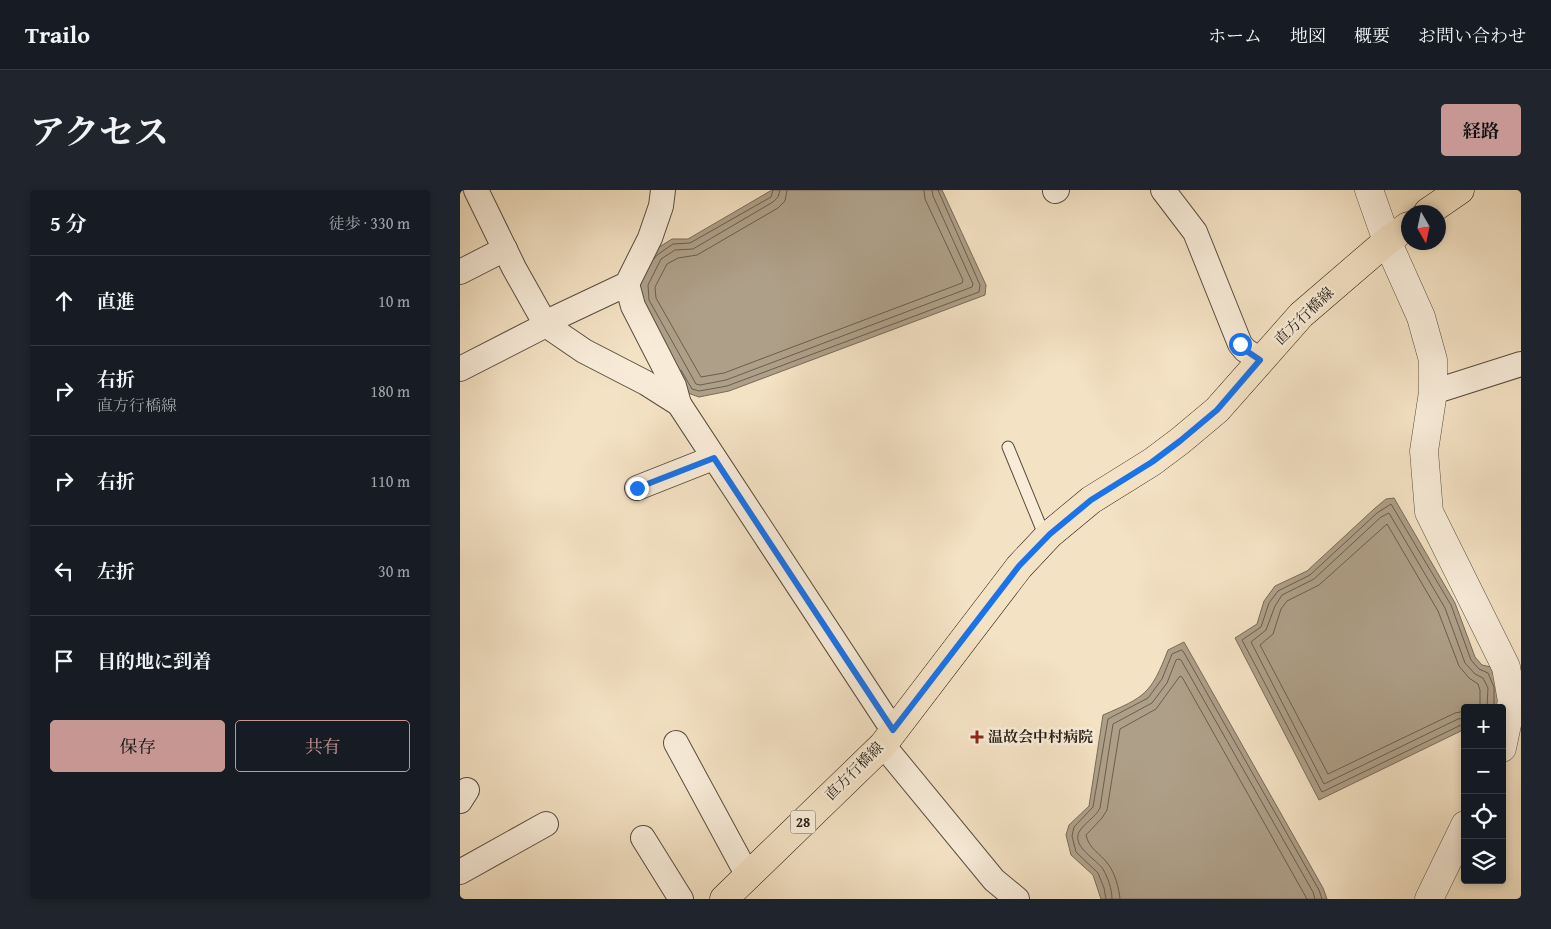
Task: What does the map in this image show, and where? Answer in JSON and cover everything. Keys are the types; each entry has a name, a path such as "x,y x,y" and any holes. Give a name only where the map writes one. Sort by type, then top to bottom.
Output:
{"main road":[{"path":"1438,205 1460,190"},
{"name":"直方行橋線","path":"724,899 888,737 1019,566 1046,539 1091,500 1152,462 1217,410 1301,315 1386,241 1401,231"}],"street":[{"path":"476,190 546,326 584,352 646,383 679,404"},
{"path":"460,369 546,326 555,318 627,284 650,238 661,206 664,190"},
{"path":"1163,190 1195,232 1240,344 1245,350 1260,360"},
{"path":"1369,190 1386,241 1421,317 1433,360 1433,392 1424,450 1430,512 1506,667 1512,701 1506,729"},
{"path":"460,272 505,249"},
{"path":"627,284 633,306 674,386 679,404 888,737 994,880 1018,899"},
{"path":"1433,392 1521,364"},
{"path":"637,488 714,458"},
{"path":"676,743 748,876"},
{"path":"460,872 546,824"},
{"path":"1428,899 1461,833"},
{"path":"643,838 681,899"}],"lane":[{"path":"1008,447 1046,539"}],"water":[{"path":"772,190 942,190 986,285 985,295 729,391 699,397 688,393 638,304 636,283 653,251 672,239 688,239"},
{"path":"1394,498 1455,603 1475,657 1482,665 1491,667 1499,686 1498,704 1461,704 1461,731 1319,800 1235,638 1257,624 1264,601 1275,586 1307,571 1386,499"},
{"path":"1184,642 1323,888 1327,899 1101,899 1093,875 1071,855 1066,835 1069,825 1089,806 1103,715 1138,698 1145,692 1157,676 1168,650"}],"place":[{"name":"温故会中村病院","path":"977,737"}],"route":[{"path":"637,488 714,458 893,730 1019,566 1050,534 1091,500 1152,462 1217,410 1260,360 1245,350 1240,344"}]}
